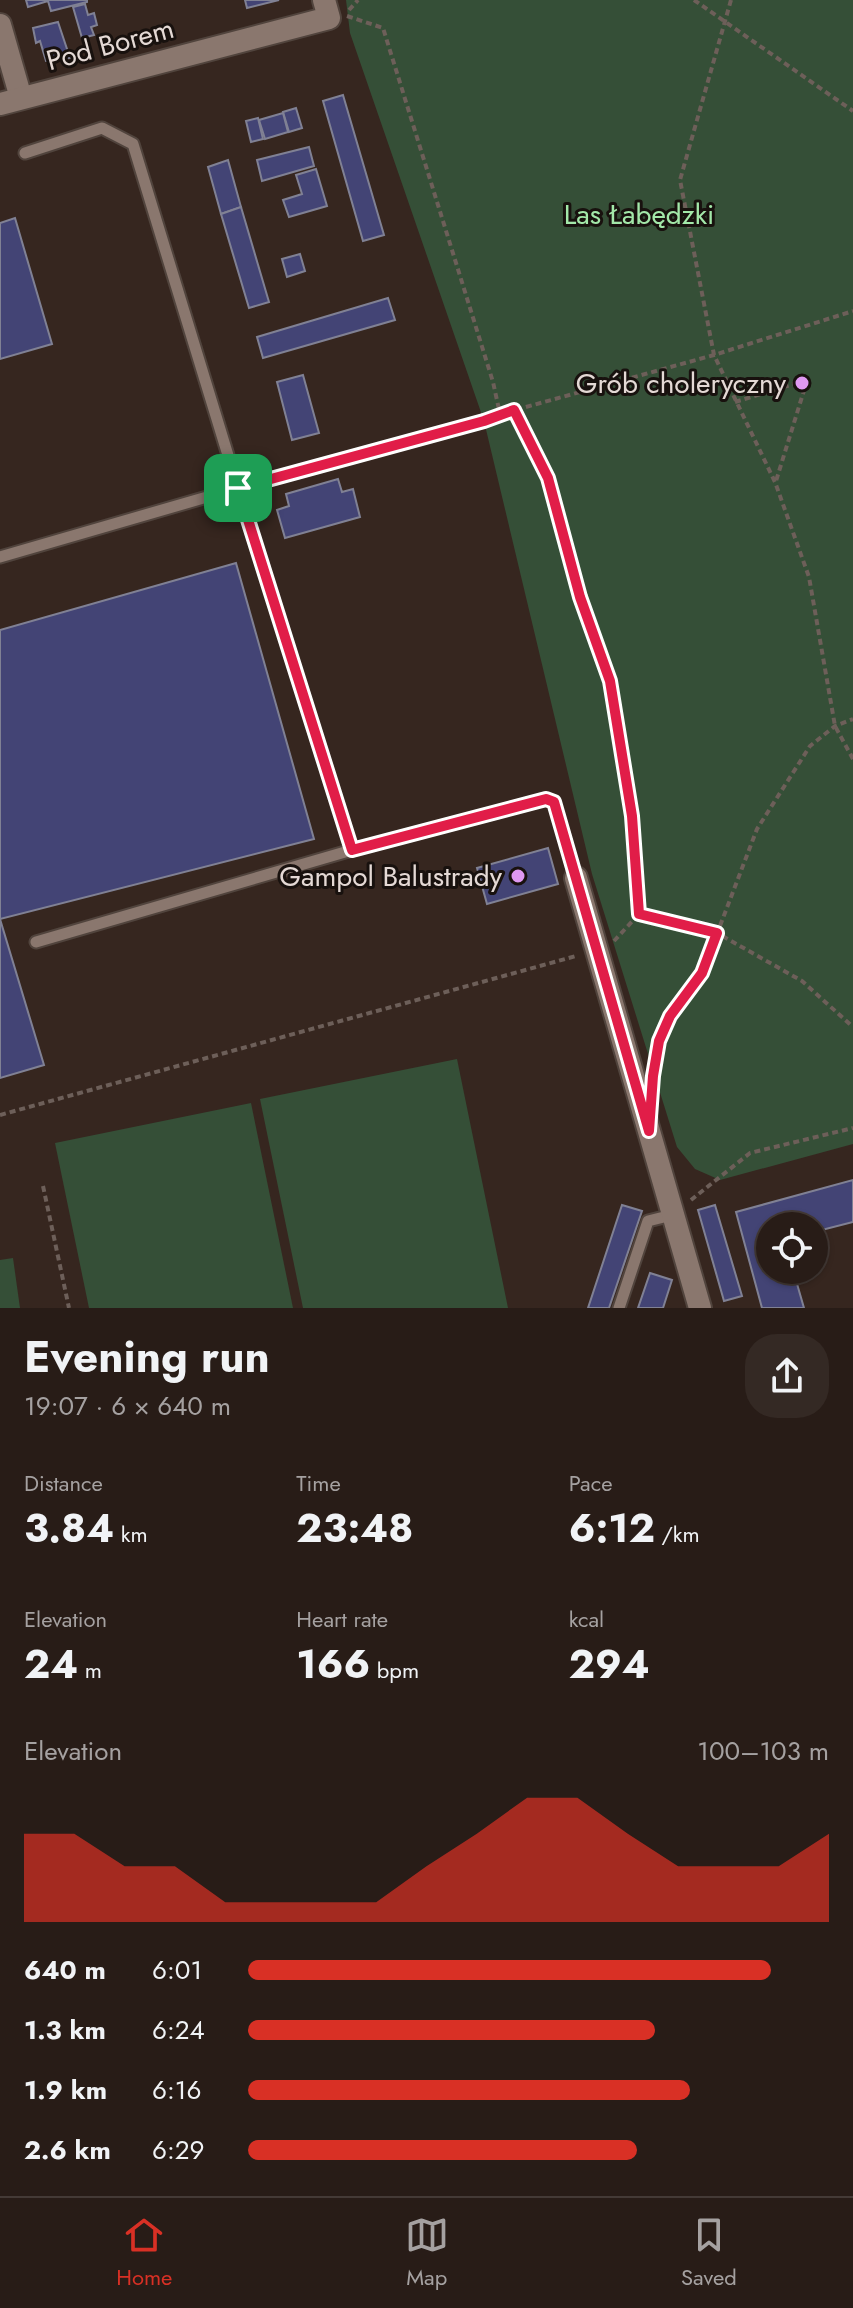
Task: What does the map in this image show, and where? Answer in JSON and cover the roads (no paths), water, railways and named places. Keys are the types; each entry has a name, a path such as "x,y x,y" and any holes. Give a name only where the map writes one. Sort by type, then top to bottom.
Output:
{"street":[{"name":"Pod Borem","path":"11,101 333,11"},
{"path":"0,25 11,101"},
{"path":"576,878 700,1308"}],"lane":[{"path":"25,153 102,128 133,144 352,850"},
{"path":"0,557 484,421"},
{"path":"36,942 352,850 546,799 554,802 576,878"},
{"path":"619,1308 648,1221 672,1215"}],"place":[{"name":"Grób choleryczny","path":"802,383"},
{"name":"Gampol Balustrady","path":"518,876"}],"park label":[{"name":"Las Łabędzki","path":"639,214"}]}
